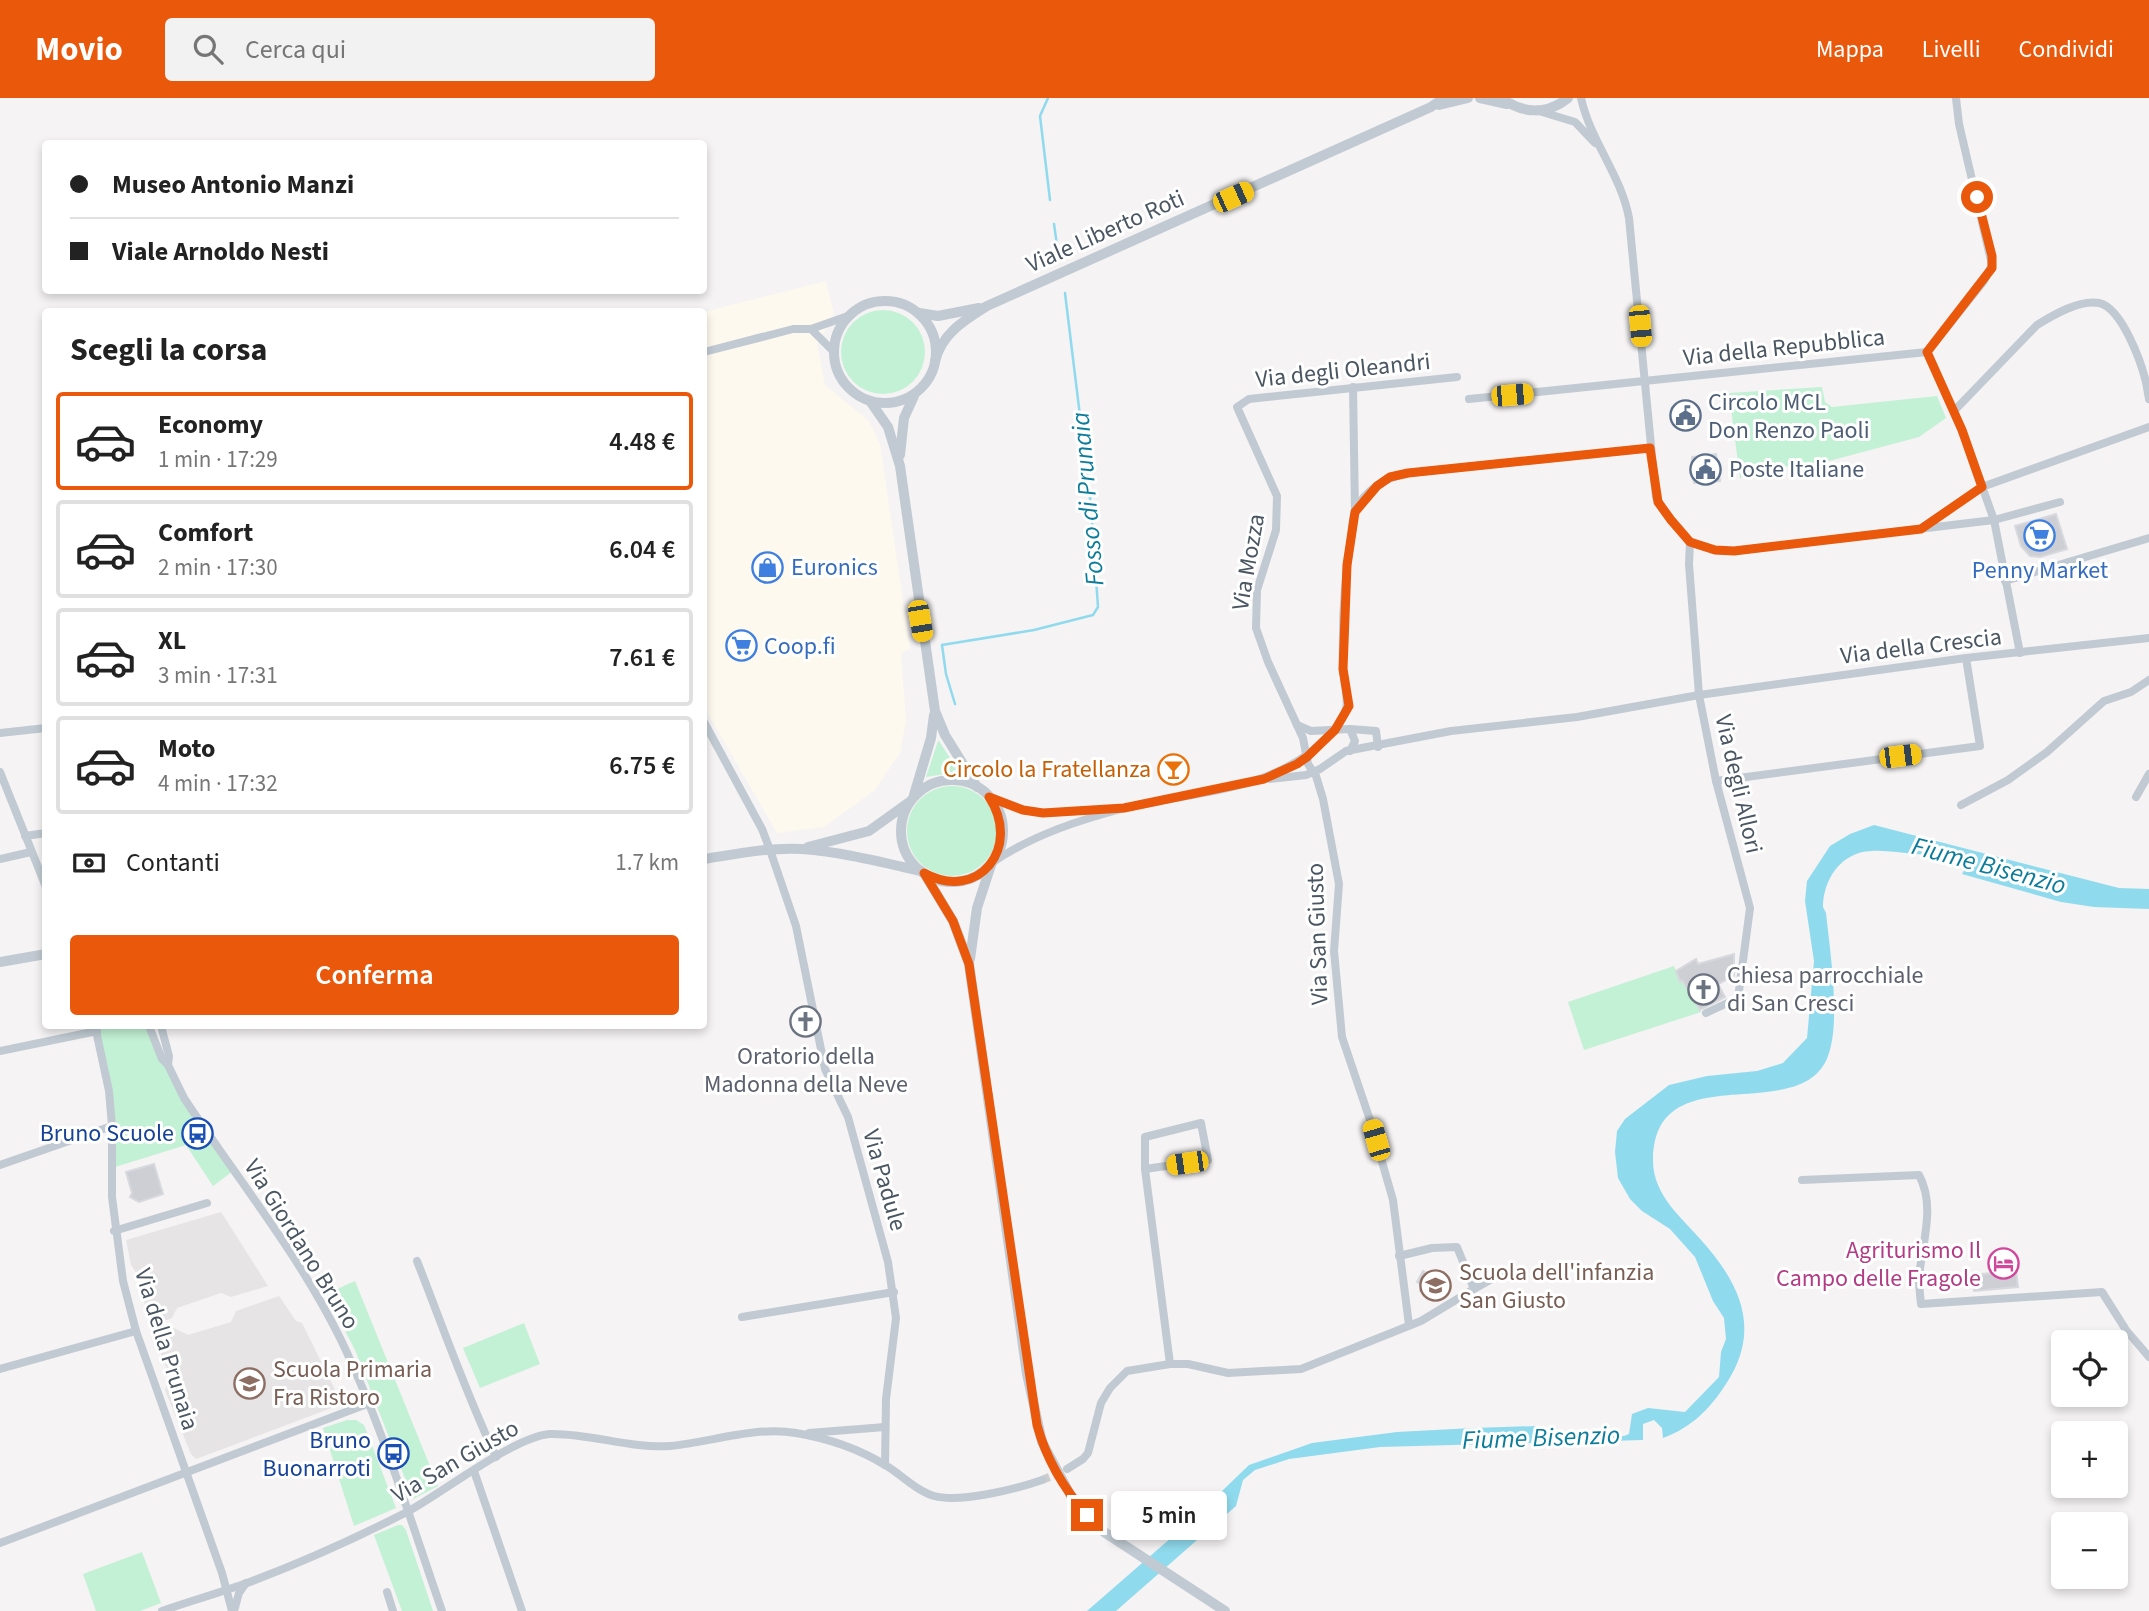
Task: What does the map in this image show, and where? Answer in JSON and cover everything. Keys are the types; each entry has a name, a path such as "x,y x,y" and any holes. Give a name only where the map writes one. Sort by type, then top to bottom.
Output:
{"street":[{"name":"Viale Liberto Roti","path":"1431,107 1444,98"},
{"name":"Viale Liberto Roti","path":"935,361 941,345 951,332 987,306 1431,107 1468,98"},
{"path":"1480,98 1530,111 1556,114 1575,122 1608,159"},
{"path":"1501,98 1530,111 1554,107 1568,98"},
{"path":"1581,98 1588,120 1623,193 1629,218 1650,448 1658,502 1690,542 1715,550 1734,551 1994,520 2060,502"},
{"path":"1956,98 1959,124 1992,265 1984,281 1927,352 1954,411 1994,520 2020,653"},
{"path":"900,466 904,418 909,403 920,390 928,380 935,361 933,333 917,313 904,304 882,300 861,306 848,316 838,330 833,351 834,362 843,382 860,397 870,401 898,402 920,390"},
{"path":"1954,411 2037,325 2065,310 2099,303 2110,309 2121,322 2148,382 2149,399"},
{"name":"Viale Liberto Roti","path":"917,313 935,316 987,306"},
{"path":"707,351 793,329 811,329 848,316"},
{"path":"811,329 833,351"},
{"name":"Via della Repubblica","path":"1469,399 1927,352"},
{"name":"Via degli Oleandri","path":"1237,407 1248,399 1457,377"},
{"path":"1264,779 1307,757 1335,730 1349,704 1343,669 1347,565 1355,512 1353,387"},
{"path":"870,401 888,427 900,466 935,711 945,735 977,787"},
{"name":"Via Mozza","path":"1237,407 1277,496 1276,530 1257,590 1255,621 1262,646 1297,724 1307,757"},
{"path":"1921,529 1982,487 2149,427"},
{"path":"1355,512 1377,486 1399,474 1650,448"},
{"path":"2006,581 2088,554 2149,538"},
{"name":"Via degli Allori","path":"1690,542 1689,564 1699,695 1716,781 1750,908 1738,998 1706,1013"},
{"name":"Via della Crescia","path":"1699,695 1966,658 2149,638"},
{"path":"1716,781 1980,746 1966,658"},
{"path":"1961,805 2008,780 2047,752 2104,701 2131,692 2149,680"},
{"path":"707,859 770,849 801,849 853,856 955,882 974,877 1025,841 1044,834 1124,808 1264,779 1302,776 1314,772 1338,754 1451,731 1577,717 1699,695"},
{"path":"935,711 931,738 902,820 902,839 908,856 922,872 953,921 969,964 1027,1374 1037,1425 1047,1455 1071,1496 1104,1532 1225,1611"},
{"path":"1297,724 1311,731 1376,731 1378,747"},
{"path":"0,733 42,728"},
{"name":"Via Padule","path":"707,728 762,828 770,849 796,926 822,1058 848,1116 871,1195 894,1292 896,1318 888,1365 884,1465"},
{"path":"1350,729 1355,741 1350,751"},
{"path":"707,744 714,743"},
{"name":"Via San Giusto","path":"1307,757 1320,786 1339,884 1334,951 1342,1037 1370,1120 1392,1200 1409,1325"},
{"path":"0,772 42,878"},
{"path":"2136,797 2149,774"},
{"path":"801,849 869,831 921,790 943,780 960,780 977,787 989,797 1023,810 1043,813 1124,808"},
{"path":"969,964 977,908 1000,848 1002,829 999,814 989,797"},
{"path":"25,836 42,834"},
{"path":"0,859 31,852"},
{"path":"0,962 42,955"},
{"path":"0,1051 90,1029"},
{"name":"Via della Prunaia","path":"98,1029 113,1126 114,1231 136,1331 233,1611"},
{"name":"Via Giordano Bruno","path":"150,1029 162,1059 168,1065 184,1098 320,1301 341,1340 442,1611"},
{"name":"Via Giordano Bruno","path":"162,1029 169,1056 168,1065"},
{"name":"Via Giordano Bruno","path":"164,1039 166,1029"},
{"path":"1145,1169 1208,1160 1201,1123 1145,1137 1145,1169 1170,1364"},
{"path":"0,1165 113,1126"},
{"path":"1802,1180 1919,1175 1926,1196 1924,1254 1919,1276 1921,1304 2102,1292 2126,1330 2149,1357"},
{"path":"114,1231 207,1203"},
{"path":"1399,1256 1432,1248 1457,1247 1474,1289"},
{"path":"417,1261 471,1405 496,1457"},
{"path":"1068,1469 1088,1453 1101,1403 1120,1376 1138,1367 1188,1364 1228,1373 1301,1369 1439,1312 1504,1272"},
{"path":"742,1317 894,1292"},
{"path":"0,1368 136,1331"},
{"path":"0,1544 367,1404"},
{"name":"Via San Giusto","path":"162,1611 246,1583 407,1512 496,1457 547,1434 584,1436 638,1445 670,1446 767,1432 799,1433 885,1427"},
{"name":"Via San Giusto","path":"799,1433 829,1441 884,1465 932,1496 947,1498 979,1494 1042,1480"},
{"path":"474,1471 522,1611"},
{"path":"233,1611 239,1593 246,1583"},
{"path":"387,1592 393,1611"}],"shaded area":[{"path":"826,281 834,314 817,344 825,385 869,421 880,444 910,649 901,653 906,721 900,753 874,791 824,827 777,833 707,712 707,311"},
{"path":"221,1212 268,1286 231,1297 221,1293 177,1308 172,1318 161,1322 147,1315 139,1277 131,1265 126,1240"},
{"name":"Scuola Primaria Fra Ristoro","path":"279,1296 296,1321 302,1323 342,1404 196,1459 191,1454 165,1390 170,1376 157,1344 165,1328 170,1326 188,1335 231,1322 236,1311"}],"green space":[{"path":"883,310 899,313 913,322 922,336 925,352 922,368 913,382 899,391 883,394 867,391 853,382 844,368 841,352 844,336 853,322 867,313"},
{"path":"1822,387 1825,402 1832,407 1937,396 1946,418 1919,437 1829,461 1761,470 1740,478 1729,393"},
{"path":"938,741 959,772 926,777"},
{"path":"952,786 969,790 984,799 993,814 997,831 993,848 984,863 969,872 952,876 935,872 920,863 911,848 907,831 911,814 920,799 935,790"},
{"path":"1674,966 1680,981 1682,980 1701,1012 1584,1050 1568,1002"},
{"path":"150,1029 160,1054 233,1171 213,1186 186,1145 112,1168 112,1126 97,1031"},
{"path":"355,1281 438,1486 413,1499 355,1350 326,1294"},
{"path":"524,1323 540,1364 480,1388 463,1348"},
{"path":"347,1420 356,1420 364,1425 396,1508 354,1526 323,1428"},
{"path":"402,1525 406,1530 433,1611 402,1611 374,1535"},
{"path":"142,1552 161,1603 140,1611 96,1611 83,1574"}],"water":[{"name":"Fiume Bisenzio","path":"1874,825 2119,888 2149,889 2149,909 2094,907 2061,902 1962,874 1969,862 1942,856 1871,851 1851,856 1836,869 1826,887 1823,907 1830,946 1834,1006 1832,1042 1828,1056 1813,1077 1789,1088 1701,1099 1677,1109 1659,1128 1653,1161 1658,1185 1670,1205 1728,1275 1742,1310 1743,1346 1737,1364 1726,1384 1706,1409 1691,1423 1663,1438 1662,1428 1654,1420 1643,1424 1643,1440 1380,1447 1289,1459 1255,1470 1243,1480 1236,1506 1116,1611 1087,1611 1195,1517 1249,1465 1312,1443 1397,1432 1537,1426 1578,1435 1624,1436 1629,1434 1632,1414 1648,1408 1685,1412 1719,1377 1721,1352 1726,1339 1724,1318 1713,1301 1695,1257 1670,1229 1642,1211 1630,1199 1618,1178 1615,1152 1617,1131 1625,1119 1669,1085 1707,1076 1757,1071 1783,1063 1807,1038 1814,961 1805,901 1807,881 1830,846 1850,834"}],"building":[{"name":"Poste Italiane","path":"1716,454 1720,481 1694,483 1692,457"},
{"name":"Penny Market","path":"2056,514 2067,549 2040,557 2030,556 2021,546 2015,526"},
{"name":"Chiesa parrocchiale di San Cresci","path":"1734,954 1734,976 1718,984 1725,997 1700,1010 1682,980 1680,982 1676,971 1696,959 1698,964"},
{"path":"154,1164 163,1194 139,1202 130,1197 132,1193 126,1172"},
{"name":"Agriturismo Il Campo delle Fragole","path":"2014,1252 2018,1287 1974,1291 1972,1275 1993,1273 1991,1254"},
{"name":"Scuola dell'infanzia San Giusto","path":"1423,1271 1451,1287 1445,1297 1440,1294 1436,1300 1420,1291 1423,1286 1417,1282"}],"waterway":[{"name":"Fosso di Prunaia","path":"1048,98 1040,116 1050,200"},
{"name":"Fosso di Prunaia","path":"1054,224 1059,259"},
{"name":"Fosso di Prunaia","path":"955,704 946,674 942,645 1034,630 1093,615 1098,607 1091,506 1065,293"}],"tunnel":[{"path":"1042,1480 1062,1472"}],"place":[{"name":"Circolo MCL Don Renzo Paoli","path":"1685,416"},
{"name":"Poste Italiane","path":"1706,469"},
{"name":"Penny Market","path":"2040,536"},
{"name":"Euronics","path":"768,567"},
{"name":"Coop.fi","path":"741,646"},
{"name":"Circolo la Fratellanza","path":"1174,769"},
{"name":"Chiesa parrocchiale di San Cresci","path":"1704,989"},
{"name":"Oratorio della Madonna della Neve","path":"806,1022"},
{"name":"Bruno Scuole","path":"197,1133"},
{"name":"Agriturismo Il Campo delle Fragole","path":"2004,1264"},
{"name":"Scuola dell'infanzia San Giusto","path":"1436,1286"},
{"name":"Scuola Primaria Fra Ristoro","path":"250,1383"},
{"name":"Bruno Buonarroti","path":"394,1454"}],"route":[{"path":"1087,1515 1060,1478 1048,1456 1037,1425 1027,1374 969,964 953,921 924,873 943,881 955,882 974,877 993,862 1000,848 1002,829 999,814 989,797 1034,813 1124,808 1222,790 1264,779 1307,757 1335,730 1349,706 1343,669 1344,612 1347,565 1355,512 1370,491 1390,477 1650,448 1658,502 1685,537 1700,546 1734,551 1921,529 1982,487 1962,430 1927,352 1992,268 1992,256 1977,197"}]}
